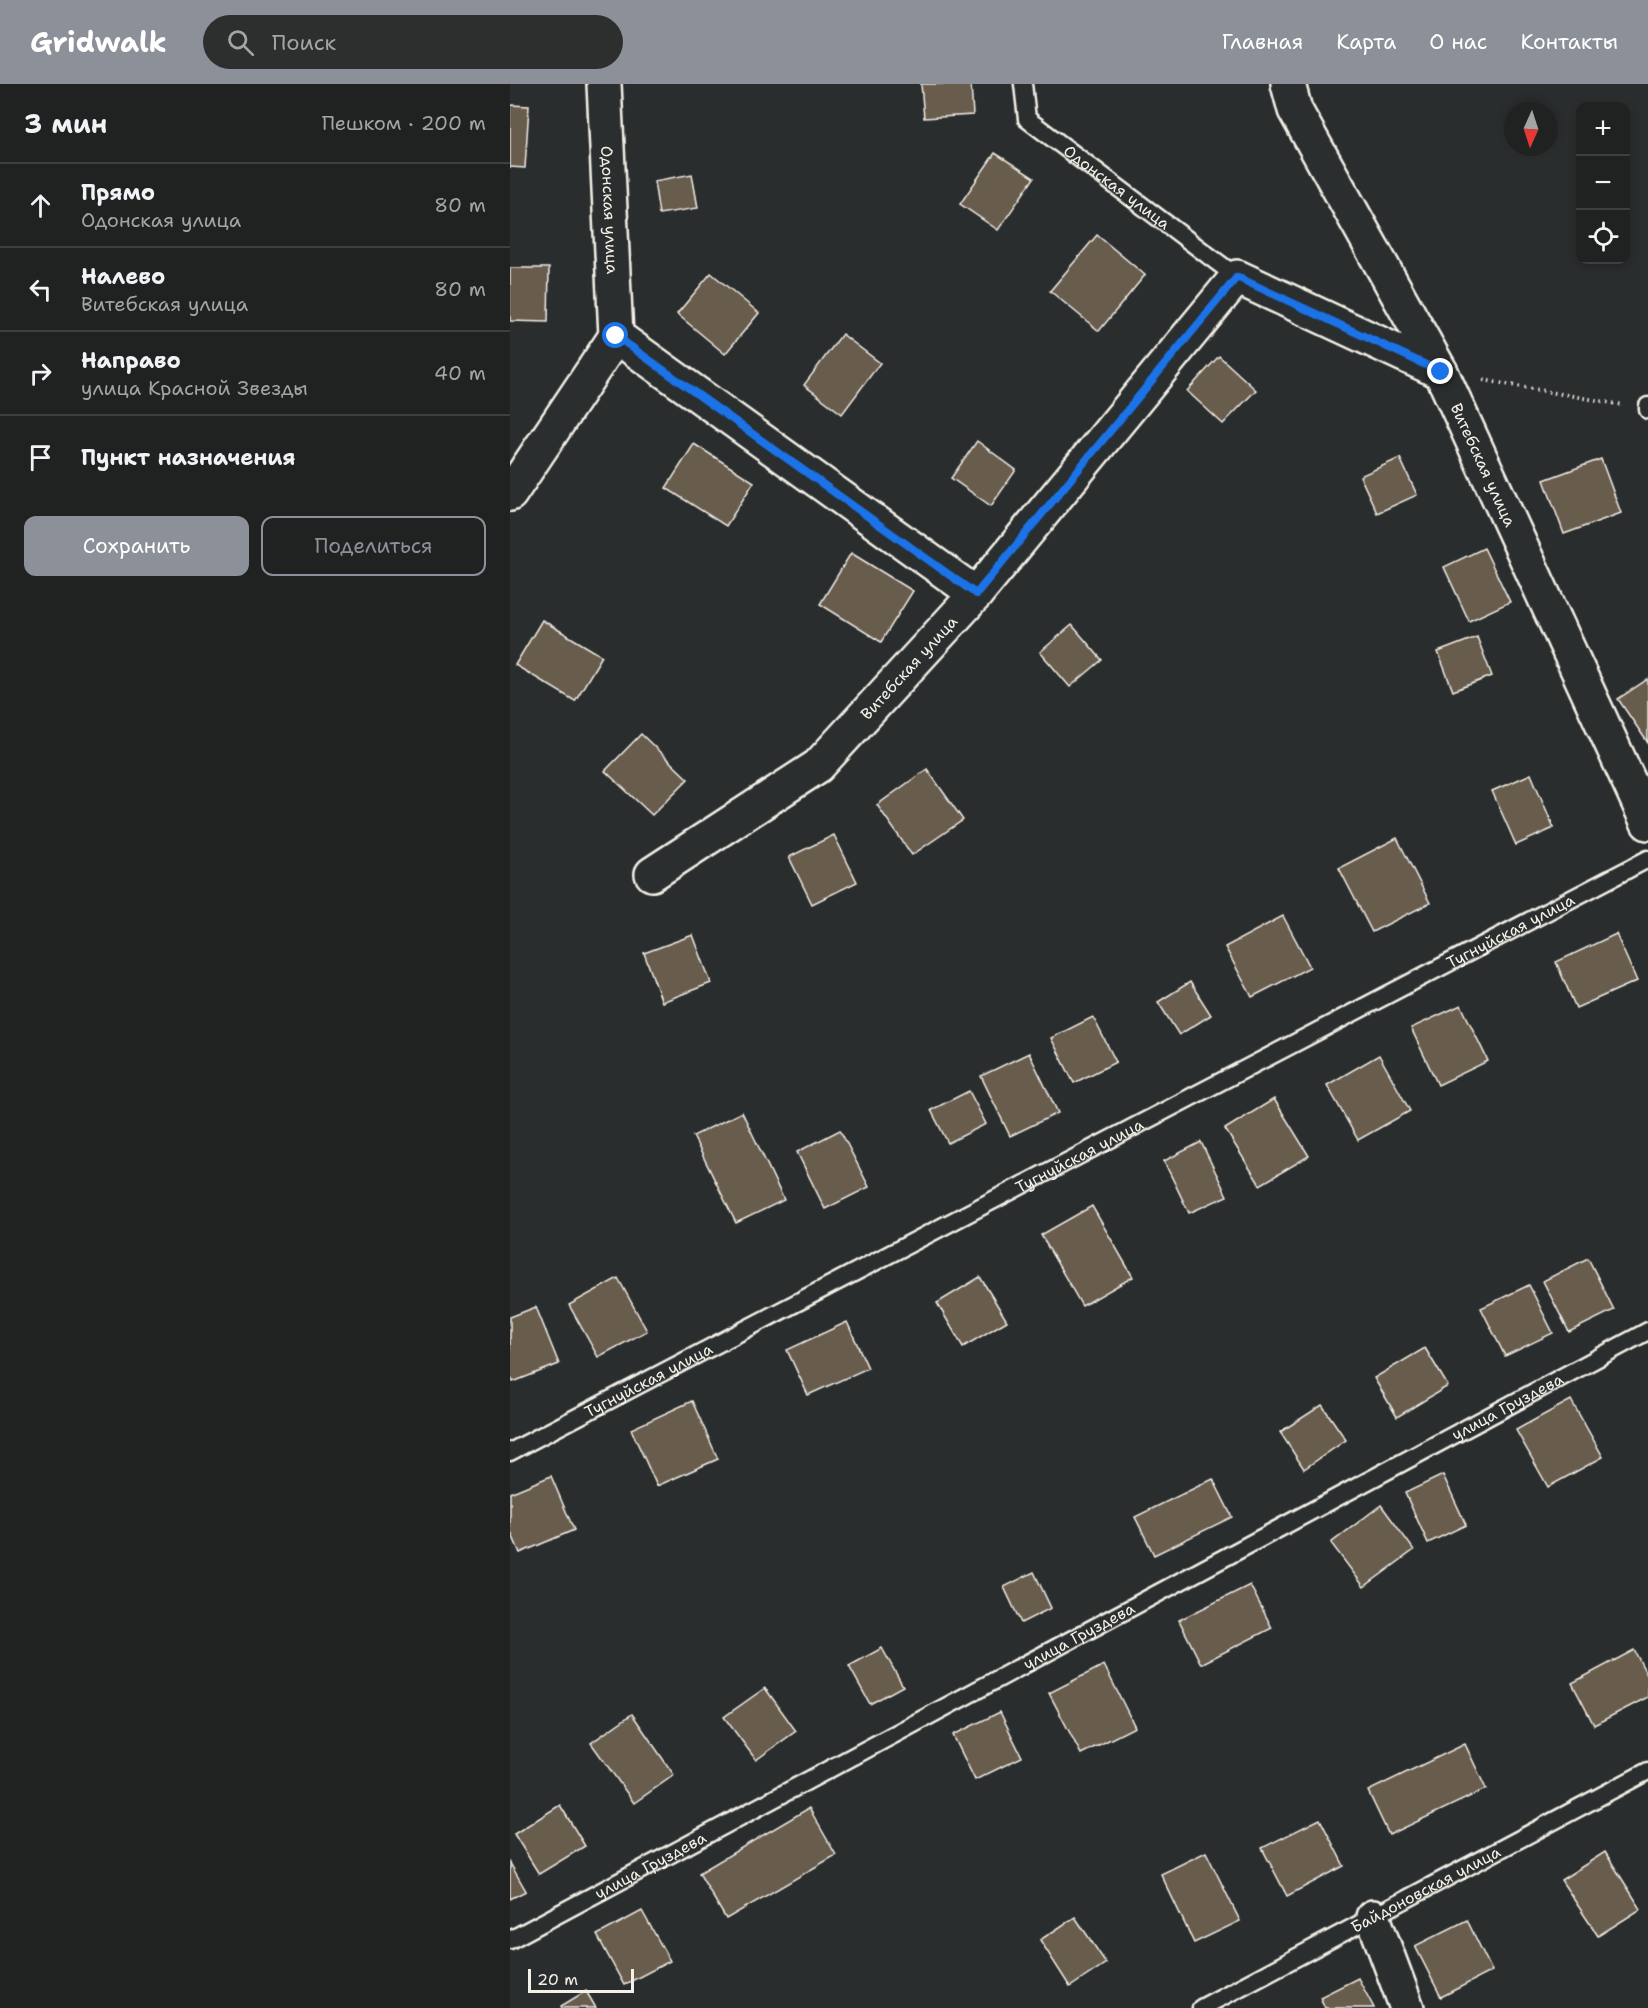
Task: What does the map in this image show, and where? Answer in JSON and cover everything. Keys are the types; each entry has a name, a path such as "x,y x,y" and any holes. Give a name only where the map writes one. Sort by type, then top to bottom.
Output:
{"street":[{"name":"Одонская улица","path":"604,84 616,336"},
{"name":"Витебская улица","path":"1288,84 1295,110 1441,372 1648,823"},
{"path":"1237,277 1441,372"},
{"name":"Витебская улица","path":"652,874 818,766 976,594 1237,277"},
{"path":"510,494 616,336 976,594"},
{"path":"1373,1917 1407,2008"}],"lane":[{"name":"Одонская улица","path":"1023,84 1027,118 1237,277"},
{"name":"Тугнуйская улица","path":"510,1452 1648,859"},
{"name":"улица Груздева","path":"510,1940 1648,1331"},
{"name":"Байдоновская улица","path":"1201,2008 1648,1771"}],"path":[{"path":"1441,372 1648,409"}],"building":[{"path":"921,84 971,84 973,115 924,118"},
{"path":"510,105 529,106 525,168 510,167"},
{"path":"995,153 1034,178 998,230 960,204"},
{"path":"692,174 698,208 659,214 654,181"},
{"path":"1097,235 1145,275 1099,331 1050,291"},
{"path":"510,268 549,268 548,322 510,321"},
{"path":"711,273 759,313 725,354 677,314"},
{"path":"842,334 880,363 842,414 804,385"},
{"path":"1219,356 1256,390 1223,424 1187,391"},
{"path":"977,441 1016,470 991,506 951,478"},
{"path":"694,444 754,482 726,526 666,488"},
{"path":"1400,458 1417,495 1377,513 1360,476"},
{"path":"1601,459 1621,513 1564,534 1544,480"},
{"path":"1484,548 1510,602 1469,621 1444,567"},
{"path":"851,553 913,591 881,642 820,604"},
{"path":"542,620 602,656 575,701 515,665"},
{"path":"1072,625 1102,660 1070,687 1040,652"},
{"path":"1477,637 1492,676 1453,691 1438,652"},
{"path":"1648,679 1648,743 1618,699"},
{"path":"641,734 688,779 652,815 605,771"},
{"path":"927,769 963,820 912,855 877,805"},
{"path":"1531,774 1554,828 1516,845 1492,791"},
{"path":"834,835 857,882 812,904 789,857"},
{"path":"1397,838 1430,903 1372,932 1339,868"},
{"path":"1283,916 1310,967 1252,997 1225,947"},
{"path":"1616,934 1637,981 1576,1008 1556,962"},
{"path":"693,935 711,983 662,1002 644,953"},
{"path":"1190,982 1211,1015 1179,1035 1158,1002"},
{"path":"1461,1005 1488,1061 1438,1085 1411,1028"},
{"path":"1093,1017 1116,1062 1074,1083 1051,1038"},
{"path":"1029,1053 1058,1113 1010,1136 981,1076"},
{"path":"1379,1055 1410,1111 1358,1140 1327,1085"},
{"path":"969,1091 986,1124 948,1143 931,1110"},
{"path":"1274,1099 1309,1156 1260,1185 1225,1129"},
{"path":"742,1112 784,1200 736,1223 693,1136"},
{"path":"840,1130 869,1187 825,1209 797,1152"},
{"path":"1201,1142 1227,1196 1189,1213 1164,1161"},
{"path":"1092,1206 1133,1277 1082,1306 1041,1235"},
{"path":"1588,1258 1614,1310 1569,1332 1543,1281"},
{"path":"980,1277 1007,1321 963,1347 937,1303"},
{"path":"618,1278 647,1331 598,1357 569,1305"},
{"path":"1529,1285 1553,1333 1505,1356 1481,1308"},
{"path":"536,1307 559,1364 513,1382 510,1375 510,1317"},
{"path":"847,1322 868,1368 808,1395 787,1350"},
{"path":"1425,1348 1448,1386 1397,1417 1374,1378"},
{"path":"1571,1400 1603,1457 1548,1487 1516,1430"},
{"path":"692,1401 718,1459 657,1486 631,1429"},
{"path":"1322,1405 1346,1440 1304,1469 1280,1432"},
{"path":"1443,1475 1466,1525 1428,1543 1405,1493"},
{"path":"551,1476 574,1530 520,1553 510,1530 510,1493"},
{"path":"1213,1479 1232,1517 1154,1555 1135,1517"},
{"path":"1381,1505 1414,1550 1364,1587 1331,1543"},
{"path":"1034,1572 1051,1608 1021,1623 1004,1587"},
{"path":"1250,1585 1272,1628 1201,1664 1179,1620"},
{"path":"882,1648 903,1686 870,1704 849,1666"},
{"path":"1634,1650 1648,1677 1648,1697 1594,1725 1572,1683"},
{"path":"1104,1665 1135,1727 1081,1754 1049,1693"},
{"path":"765,1688 796,1731 756,1760 724,1717"},
{"path":"1000,1712 1022,1757 975,1780 953,1735"},
{"path":"632,1714 674,1775 634,1803 591,1743"},
{"path":"1465,1744 1486,1789 1389,1835 1368,1791"},
{"path":"560,1805 585,1846 539,1874 514,1834"},
{"path":"809,1808 836,1855 726,1919 699,1873"},
{"path":"1320,1819 1344,1866 1287,1896 1262,1848"},
{"path":"1206,1852 1240,1921 1194,1943 1161,1874"},
{"path":"1605,1852 1641,1909 1598,1936 1561,1880"},
{"path":"510,1863 526,1891 510,1899"},
{"path":"642,1911 670,1961 624,1985 597,1935"},
{"path":"1075,1917 1106,1963 1070,1987 1040,1940"},
{"path":"1467,1920 1492,1971 1441,1997 1415,1946"},
{"path":"1358,1978 1374,2008 1325,2008 1320,1997"},
{"path":"586,1991 596,2008 562,2008 561,2006"}],"route":[{"path":"616,336 976,594 1237,277 1441,372"}]}
